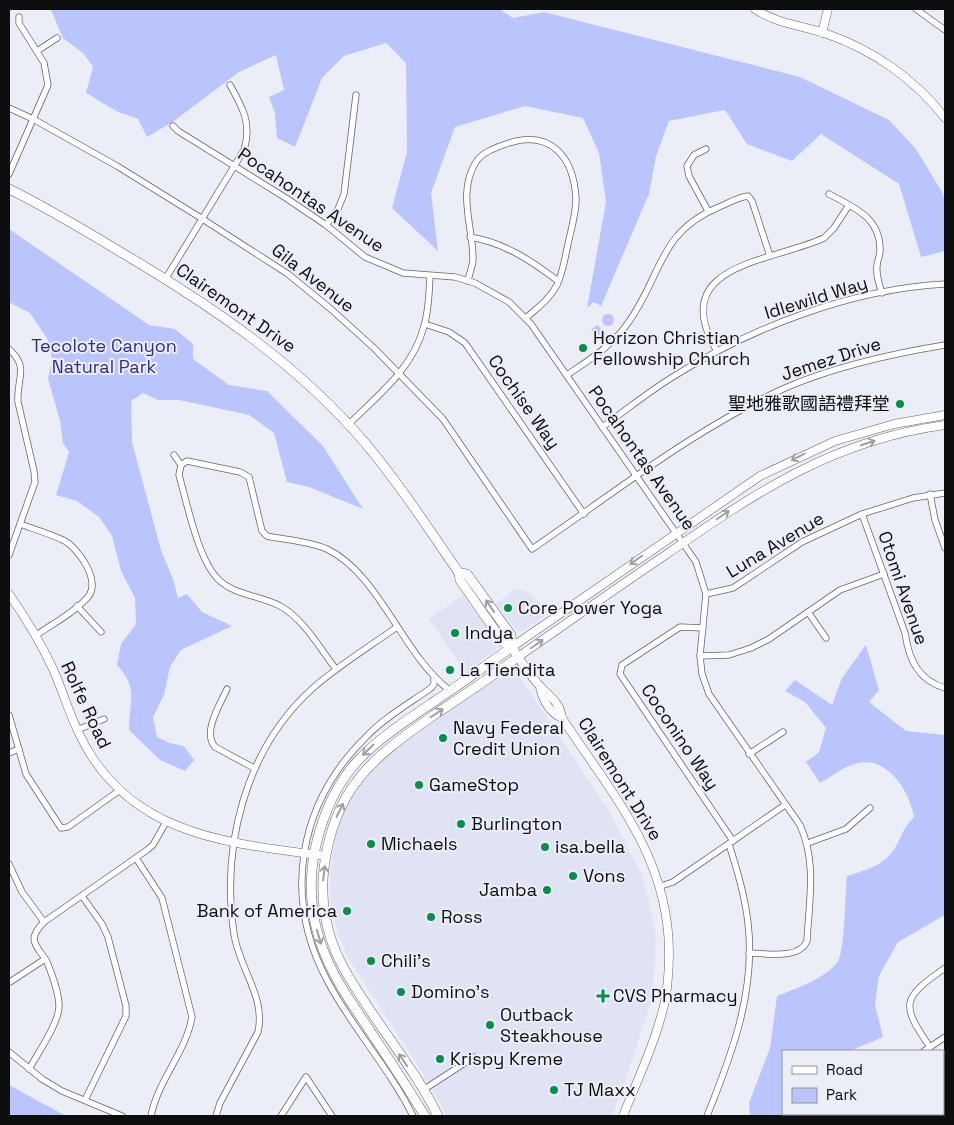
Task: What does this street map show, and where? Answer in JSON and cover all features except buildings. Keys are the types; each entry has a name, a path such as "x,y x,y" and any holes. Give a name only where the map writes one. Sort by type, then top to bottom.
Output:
{"main road":[{"path":"755,9 780,23 822,33 859,48 899,72 945,118"},
{"path":"822,33 828,9"},
{"name":"Clairemont Drive","path":"9,188 166,278 240,327 275,354 348,425 399,486 459,572 467,574 474,582 511,635 512,647 540,686 544,700 554,714 562,718 631,821 650,858 661,886 669,935 669,967 665,999 660,1021 623,1116"},
{"path":"425,1116 353,1006 324,953 314,918 310,880 314,854 328,805 346,774 358,758 387,733 676,532 760,476 814,449 894,424 945,415"},
{"path":"438,1116 423,1090 358,994 334,948 325,916 323,881 326,856 339,811 356,781 367,767 394,743 766,487 819,460 897,434 945,425"},
{"name":"Rolfe Road","path":"9,594 35,636 52,669 77,730 104,773 120,790 140,806 166,822 202,836 326,856"},
{"path":"404,1083 423,1090"}],"street":[{"path":"916,9 945,30"},
{"path":"9,174 48,86 47,71 19,23 19,17"},
{"path":"37,51 57,38"},
{"path":"166,278 244,150 248,126 245,111 230,85"},
{"path":"326,225 338,209 344,194 356,96"},
{"name":"Gila Avenue","path":"9,108 33,119 117,166 201,218 288,274 332,310 400,374 443,419 532,549"},
{"name":"Pocahontas Avenue","path":"173,126 326,225 365,256 388,268 403,273 455,277 468,281 509,302 526,318 567,375 696,562 706,594 700,656 702,674 710,694 749,754 800,826 808,843 811,864 807,941 804,948 795,953 749,953"},
{"path":"468,281 473,260 467,186 476,162 483,155 498,147 520,140 536,139 552,145 565,158 571,170 576,201 563,267 558,281 549,297 526,318"},
{"path":"706,149 694,155 687,166 689,176 708,212"},
{"path":"830,194 872,221 878,230 880,253 877,265 882,293"},
{"path":"567,375 602,351 622,330 635,312 666,249 681,230 694,219 748,196 752,201 770,256"},
{"path":"717,351 704,326 705,304 711,288 726,272 824,238 834,228 849,205"},
{"path":"470,237 488,239 523,257 558,281"},
{"path":"348,425 400,374 413,355 425,324 430,276"},
{"name":"Idlewild Way","path":"602,427 670,378 717,351 792,318 882,293 945,284"},
{"name":"Cochise Way","path":"425,324 449,332 464,344 584,514"},
{"name":"Jemez Drive","path":"532,549 735,413 786,388 835,369 878,357 945,345"},
{"path":"9,350 20,362 22,371 17,392 18,402 35,482 9,555"},
{"path":"174,455 181,464"},
{"path":"336,669 301,624 281,606 232,590 217,578 204,559 179,475 178,470 181,464 188,461 240,472 249,477 262,531 267,536 326,549 344,560 364,579 434,678 449,690"},
{"name":"Luna Avenue","path":"706,594 733,588 802,542 862,514 930,494 945,492"},
{"path":"930,494 935,520 945,548"},
{"name":"Otomi Avenue","path":"862,514 905,633 908,653 916,669 934,685 944,688"},
{"path":"20,524 64,540 71,546 90,572 93,582 89,596 35,636"},
{"path":"700,656 729,655 769,640 840,590 884,574"},
{"path":"77,606 101,632"},
{"path":"808,612 826,638"},
{"path":"216,1116 220,1103 258,1032 261,1019 257,999 234,937 230,899 234,841 242,803 254,768 282,722 313,688 336,669 397,627"},
{"name":"Coconino Way","path":"703,628 680,627 622,665 619,670 622,678 731,843 741,885 748,923 749,953 743,1015 729,1062 707,1116"},
{"path":"413,1116 401,1093 340,1003 317,960 304,918 303,852 313,816 331,778 367,735 431,688 434,684 434,678"},
{"path":"227,689 210,732 211,742 215,747 254,768"},
{"path":"9,715 26,774 61,828 68,827 120,790"},
{"path":"77,730 104,719"},
{"path":"749,754 783,732"},
{"path":"9,754 19,749"},
{"path":"661,886 673,882 785,805"},
{"path":"808,843 846,829 870,808"},
{"path":"29,1069 57,1017 59,1006 53,977 46,959 36,946 34,938 37,929 44,922 153,845 166,822"},
{"path":"136,858 162,898 192,1017 190,1030 163,1082 151,1116"},
{"path":"9,868 22,892 44,922"},
{"path":"82,896 102,924 108,937 126,1006 126,1016 85,1100"},
{"path":"10,982 46,959"},
{"path":"945,968 914,992 910,1005 910,1017 927,1049 945,1037"},
{"path":"9,1052 29,1069 62,1091 122,1116"},
{"path":"423,1090 474,1057"},
{"path":"281,1116 306,1077 332,1116"}],"shaded area":[{"path":"517,588 532,594 547,614 522,632 516,630 496,603"},
{"path":"463,595 498,645 497,649 465,672 429,619"},
{"path":"514,668 609,811 642,875 650,905 656,936 653,995 612,1116 447,1116 418,1066 347,956 336,927 330,898 330,873 335,839 345,808 363,777 395,745"}],"green space":[{"path":"499,9 513,18 544,12 800,77 889,120 916,149 942,192 945,202 945,251 921,257 899,184 821,134 792,161 747,144 725,110 669,121 656,156 649,194 601,306 594,302 587,308 606,202 599,153 583,118 525,106 455,127 431,193 438,251 392,208 407,152 406,63 386,43 344,56 322,78 295,147 277,138 275,113 269,97 284,90 276,55 239,72 174,121 147,137 138,119 116,111 86,93 93,67 84,54 63,38 51,10"},
{"name":"Tecolote Canyon Natural Park","path":"9,229 149,325 175,329 193,344 193,359 229,385 267,391 323,446 363,509 309,487 287,482 274,433 249,415 179,400 158,400 143,393 131,401 132,442 161,550 173,579 178,598 187,594 202,612 232,626 181,650 170,667 164,695 153,717 157,737 169,743 184,746 194,760 185,771 160,760 129,730 130,688 124,673 117,665 121,644 136,624 135,598 121,571 112,536 99,517 77,501 56,495 69,452 63,443 60,421 48,379 52,359 48,340 30,313 9,302"},
{"path":"608,314 614,320 608,326 602,320"},
{"path":"598,325 605,336 599,340 591,329"},
{"path":"866,645 879,690 869,702 906,731 945,735 945,915 898,942 879,976 875,1005 883,1037 852,1050 782,1050 782,1115 794,1116 750,1116 749,1103 770,1048 777,996 817,979 837,963 842,948 847,876 875,866 887,858 914,817 902,786 886,769 877,764 866,762 850,765 820,783 806,762 819,752 826,728 805,702 785,691 795,680 832,705 842,678"},
{"path":"9,1085 66,1116 9,1116"}],"place":[{"name":"Horizon Christian Fellowship Church","path":"583,348"},
{"name":"聖地雅歌國語禮拜堂","path":"900,404"},
{"name":"Core Power Yoga","path":"508,608"},
{"name":"Indya","path":"455,633"},
{"name":"La Tiendita","path":"450,670"},
{"name":"Navy Federal Credit Union","path":"443,738"},
{"name":"GameStop","path":"419,785"},
{"name":"Burlington","path":"461,824"},
{"name":"Michaels","path":"371,844"},
{"name":"isa.bella","path":"545,847"},
{"name":"Vons","path":"573,876"},
{"name":"Jamba","path":"547,890"},
{"name":"Bank of America","path":"347,911"},
{"name":"Ross","path":"431,917"},
{"name":"Chili's","path":"371,961"},
{"name":"Domino's","path":"401,992"},
{"name":"CVS Pharmacy","path":"603,996"},
{"name":"Outback Steakhouse","path":"490,1025"},
{"name":"Krispy Kreme","path":"440,1059"},
{"name":"TJ Maxx","path":"554,1090"}]}
